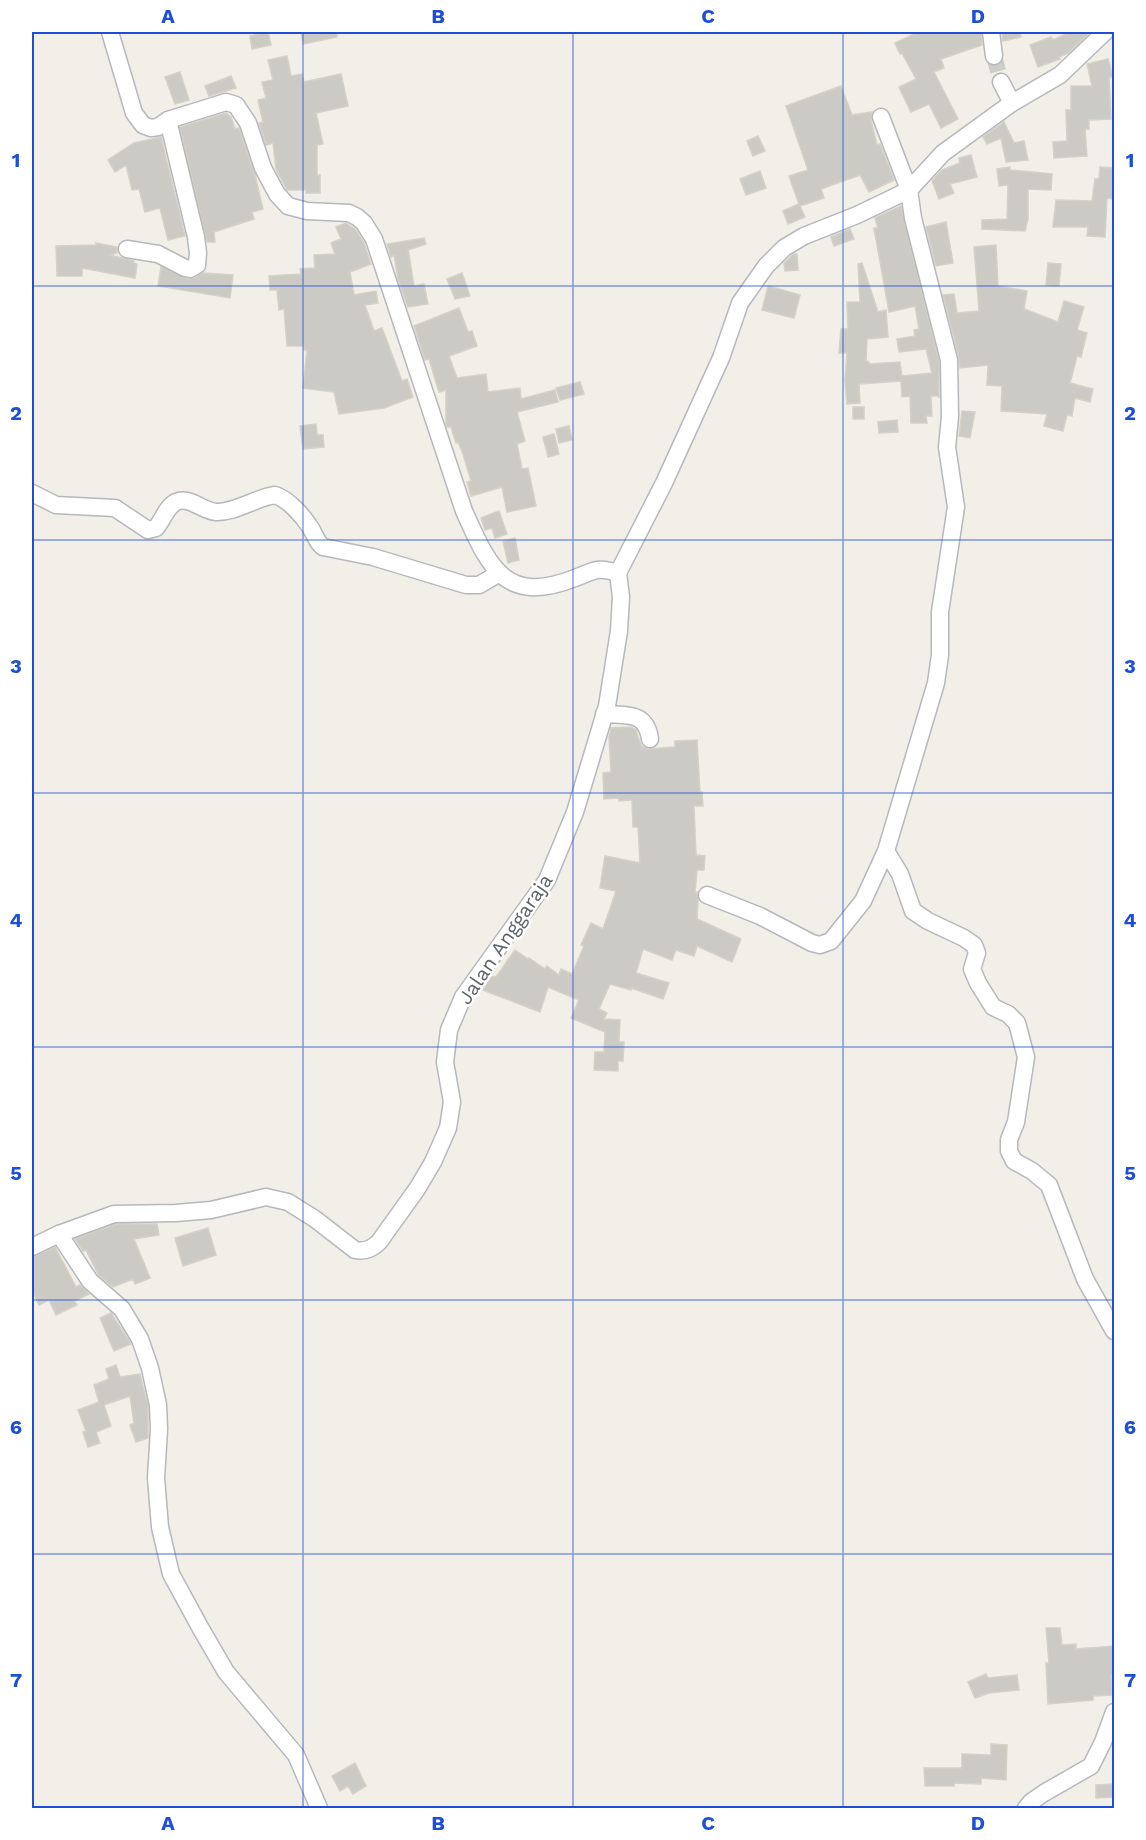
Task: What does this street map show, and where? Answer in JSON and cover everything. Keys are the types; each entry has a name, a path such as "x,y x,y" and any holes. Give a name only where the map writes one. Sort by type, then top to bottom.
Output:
{"street":[{"path":"110,32 134,113 143,125 152,128 168,120 226,102 236,105 248,123 263,168 277,194 288,206 307,211 349,213 357,216 364,223 374,239 464,511 484,554 498,574 527,587 544,586 574,579 594,569 602,568 618,573 664,483 721,358 740,303 753,283 784,248 804,236 857,215 909,190 943,153 1012,103 1060,75 1104,32"},
{"path":"991,32 994,56"},
{"path":"1002,82 1012,103"},
{"path":"707,894 760,916 812,943 820,945 831,941 863,901 886,851 936,683 940,655 940,612 956,507 947,447 950,417 949,360 913,218 909,190 881,117"},
{"path":"127,249 158,254 185,268 190,269 197,265 196,237 168,120"},
{"path":"32,493 60,506 115,508 148,530 156,528 171,505 180,501 219,512 276,495 283,498 308,525 318,543 323,547 374,557 466,585 479,585 498,574"},
{"name":"Jalan Anggaraja","path":"32,1247 59,1234 114,1214 211,1210 266,1197 288,1202 315,1219 355,1250 372,1248 379,1242 428,1171 448,1128 452,1102 446,1062 448,1030 463,997 548,880 575,812 604,714 619,631 621,597 618,573"},
{"path":"604,714 640,718 646,723 650,738"},
{"path":"886,851 900,874 913,911 974,945 977,953 972,969 978,983 993,1007 1008,1014 1017,1023 1026,1057 1016,1122 1009,1140 1009,1151 1014,1161 1032,1171 1049,1185 1085,1279 1114,1331"},
{"path":"59,1234 90,1281 122,1309 140,1339 150,1368 158,1405 156,1479 160,1527 171,1574 226,1672 296,1755 319,1809"},
{"path":"1026,1809 1031,1802 1044,1793 1091,1766 1114,1712"}],"building":[{"path":"268,32 271,45 252,49 250,36"},
{"path":"301,32 337,32 337,37 303,44"},
{"path":"918,32 981,32 982,45 941,59 944,68 934,72 958,119 941,128 929,104 911,112 899,87 916,79 895,43"},
{"path":"1002,32 1020,32 1021,37 1003,41"},
{"path":"1070,32 1090,32 1068,53 1059,57 1060,59 1038,67 1030,45 1051,37 1053,40"},
{"path":"287,56 291,76 302,74 304,82 341,74 348,106 316,113 323,144 317,145 317,175 320,175 320,193 287,190 276,169 273,143 266,145 259,123 263,122 258,100 266,98 262,82 273,80 268,60"},
{"path":"1108,59 1113,77 1109,77 1111,119 1089,120 1089,129 1085,129 1087,156 1054,158 1053,142 1067,141 1066,110 1071,110 1071,86 1092,86 1087,64"},
{"path":"180,72 189,100 175,104 165,77"},
{"path":"231,76 236,88 209,96 205,86"},
{"path":"841,86 852,115 872,112 871,120 877,145 880,144 894,180 869,192 860,175 821,189 824,198 800,206 805,217 788,224 783,211 799,204 789,176 808,170 786,106"},
{"path":"226,113 231,117 235,129 239,128 255,175 263,209 252,212 254,219 214,232 215,242 207,242 180,127"},
{"path":"1004,122 1014,143 1024,141 1028,160 1006,162 1001,138 987,144 983,137"},
{"path":"758,136 765,151 753,156 747,141"},
{"path":"161,137 185,236 168,240 160,208 145,212 139,189 132,190 126,165 115,172 108,160 134,143"},
{"path":"971,155 977,177 950,184 954,193 939,199 932,181 942,170 960,163 959,158"},
{"path":"1010,167 1010,170 1052,174 1051,190 1028,189 1028,219 1025,231 982,229 982,220 1007,219 1008,185 999,186 997,169"},
{"path":"1100,167 1114,168 1113,199 1107,198 1105,237 1087,236 1088,227 1053,227 1056,200 1092,201 1095,179 1099,179"},
{"path":"760,171 766,188 746,195 740,179"},
{"path":"901,206 939,361 939,398 931,396 932,416 926,416 927,423 911,423 910,396 902,397 901,381 859,384 860,403 847,404 845,381 847,353 839,353 841,329 848,329 847,302 860,302 858,264 862,263 878,312 886,310 888,337 867,339 866,361 869,364 900,362 902,376 932,373 926,349 899,352 897,339 915,336 914,330 919,329 915,306 889,312 874,228 878,228 875,218"},
{"path":"946,222 953,263 936,266 926,227"},
{"path":"346,223 356,230 364,243 371,264 350,272 354,295 376,291 378,303 365,305 374,331 382,328 402,381 407,379 413,397 384,408 339,414 334,392 303,388 307,350 304,350 304,346 287,346 284,309 279,310 277,290 270,290 269,276 301,274 300,269 315,268 314,255 335,254 331,243 341,239 336,227"},
{"path":"850,229 854,239 834,246 831,237"},
{"path":"424,238 426,244 408,250 414,286 424,284 428,304 408,307 398,279 394,255 391,257 387,244"},
{"path":"96,243 117,247 117,253 110,255 134,261 137,264 135,278 82,268 82,276 57,276 56,246 96,245"},
{"path":"996,245 998,286 1027,291 1024,309 1058,322 1064,301 1084,307 1077,330 1087,333 1081,357 1077,356 1070,383 1093,389 1090,402 1075,398 1072,416 1067,415 1063,431 1044,426 1047,414 1001,411 1002,386 987,385 988,365 960,368 943,295 954,294 957,313 979,311 974,247"},
{"path":"797,254 798,270 785,271 784,263"},
{"path":"1048,263 1061,264 1059,286 1046,285"},
{"path":"161,267 188,279 203,273 233,275 230,298 158,286"},
{"path":"462,273 470,296 455,299 447,279"},
{"path":"768,286 800,295 794,318 762,310"},
{"path":"459,308 468,332 472,331 477,346 449,356 457,378 486,374 488,392 520,388 521,399 555,390 558,402 517,412 525,441 517,444 522,469 528,468 536,506 507,512 502,487 471,496 467,482 471,481 463,454 458,442 456,443 451,427 447,427 446,424 446,390 439,392 429,359 425,360 414,326"},
{"path":"580,382 584,394 560,400 556,388"},
{"path":"853,407 864,407 864,419 853,419"},
{"path":"962,411 975,412 970,438 959,436"},
{"path":"897,420 898,432 879,433 878,422"},
{"path":"316,424 317,435 323,435 324,447 303,449 300,426"},
{"path":"569,426 572,440 559,443 556,429"},
{"path":"554,434 559,454 548,457 543,437"},
{"path":"499,511 507,534 495,538 492,528 485,530 481,518"},
{"path":"515,538 519,560 508,563 503,541"},
{"path":"631,727 636,730 641,746 648,749 675,747 675,741 697,740 703,806 694,806 696,855 705,856 704,870 697,870 695,892 697,892 698,900 697,919 741,939 732,962 697,946 694,956 676,950 672,960 643,949 636,973 669,983 663,999 631,988 631,990 610,984 599,1009 607,1013 604,1019 620,1020 619,1042 624,1042 623,1061 618,1061 618,1071 594,1070 595,1052 604,1052 605,1032 571,1018 579,1000 548,987 540,1012 483,990 491,976 496,977 515,950 545,969 547,966 559,975 561,969 572,974 591,923 603,929 616,891 600,888 605,856 640,863 638,827 633,827 632,800 604,799 603,773 611,772 609,737 611,728"},
{"path":"116,1224 157,1224 159,1235 134,1239 150,1278 135,1284 133,1279 113,1287 98,1274 86,1250 83,1251 75,1239"},
{"path":"208,1228 216,1255 183,1266 175,1238"},
{"path":"55,1247 76,1287 80,1285 89,1294 74,1301 77,1305 56,1315 49,1300 39,1305 32,1290 32,1257"},
{"path":"111,1313 131,1344 114,1351 100,1318"},
{"path":"116,1365 120,1377 140,1374 148,1406 148,1438 136,1442 130,1425 134,1423 130,1396 104,1405 111,1426 96,1432 100,1443 88,1447 83,1432 86,1431 78,1410 99,1402 94,1385 109,1379 106,1369"},
{"path":"1046,1628 1060,1628 1062,1645 1076,1644 1076,1649 1114,1646 1114,1674 1111,1675 1112,1695 1093,1696 1093,1700 1048,1704 1046,1663 1049,1663"},
{"path":"986,1674 988,1678 1017,1675 1019,1690 989,1693 975,1698 968,1682"},
{"path":"991,1744 1007,1745 1006,1780 981,1778 981,1784 954,1783 954,1786 925,1786 924,1768 962,1768 962,1754 991,1755"},
{"path":"355,1763 366,1786 353,1794 348,1786 340,1791 332,1776"},
{"path":"1114,1784 1114,1797 1096,1798 1096,1785"}],"tunnel":[{"path":"994,56 1001,82"}]}
